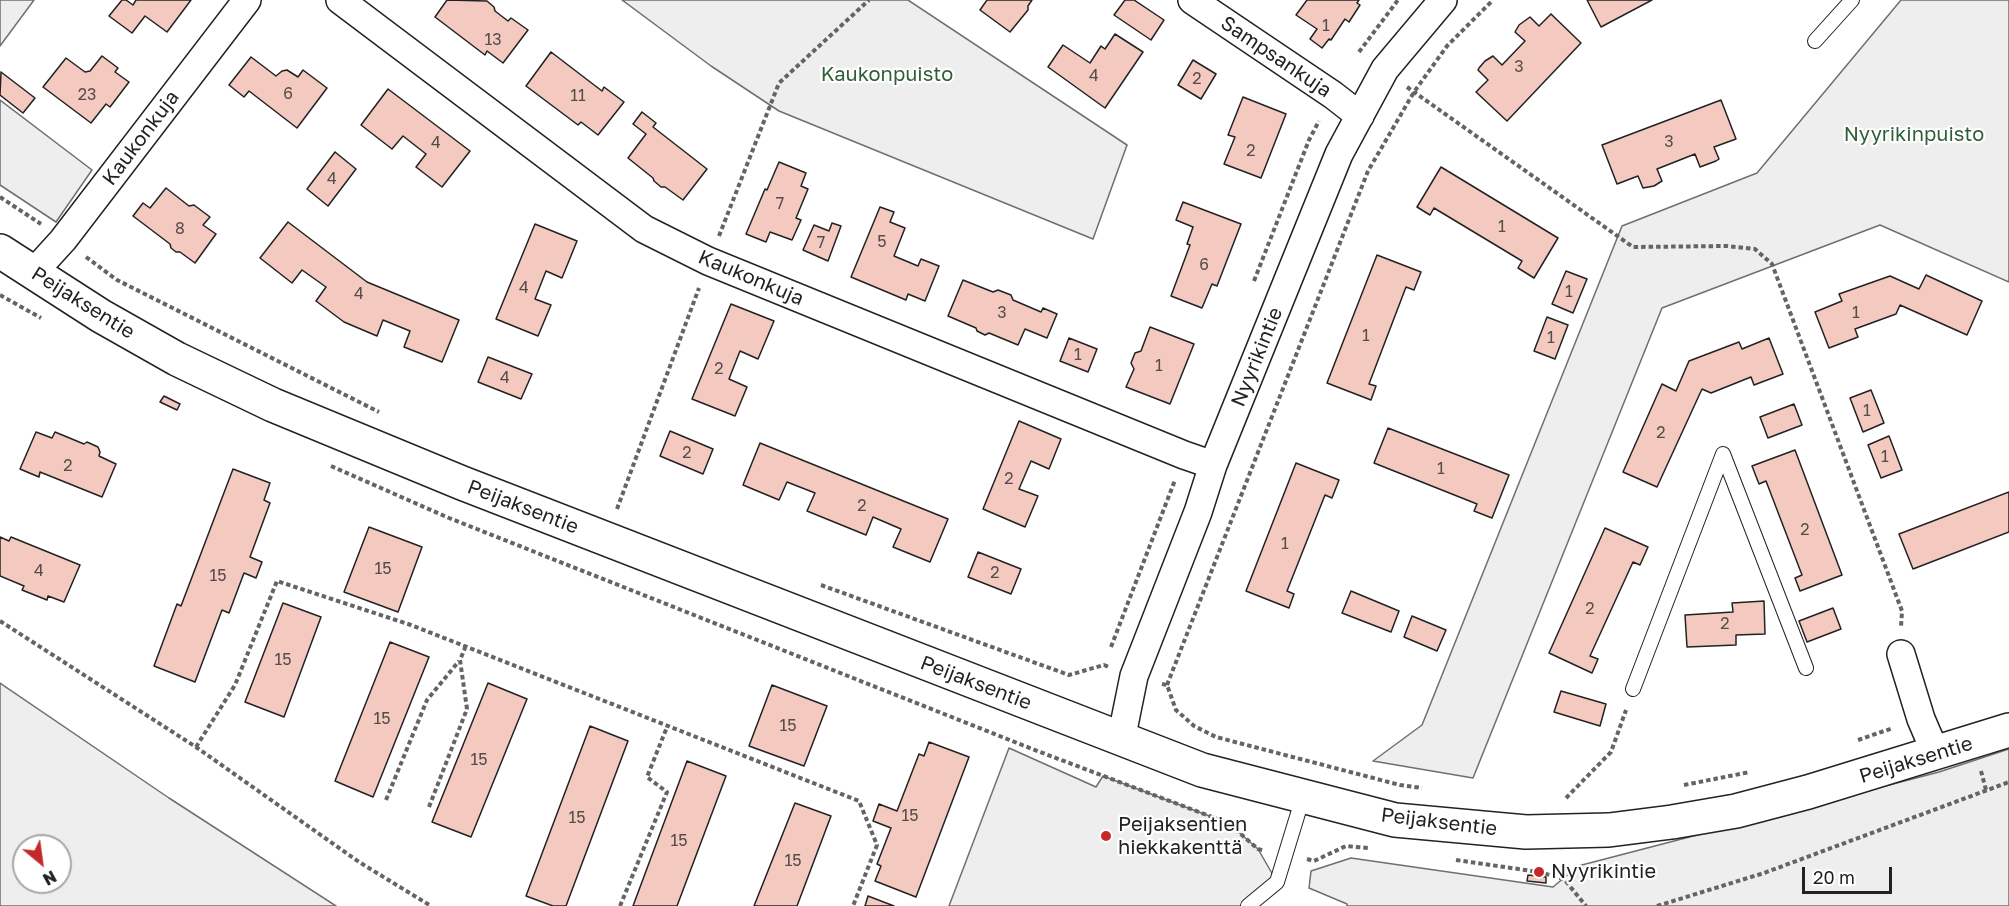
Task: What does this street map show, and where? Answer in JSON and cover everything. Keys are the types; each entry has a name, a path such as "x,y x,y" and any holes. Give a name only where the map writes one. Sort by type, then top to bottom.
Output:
{"street":[{"name":"Kaukonkuja","path":"33,273 63,240 247,0"},
{"name":"Kaukonkuja","path":"340,0 644,229 708,261 1213,465"},
{"name":"Sampsankuja","path":"1192,0 1333,95 1360,116"},
{"name":"Nyyrikintie","path":"1121,740 1134,676 1198,512 1213,465 1339,154 1385,69 1443,0"},
{"name":"Peijaksentie","path":"0,251 100,316 177,359 273,405 485,492 1202,771 1395,820 1526,832 1609,830 1672,822 1736,811 1808,792 2009,730"},
{"path":"1901,654 1921,719 1936,754"}],"lane":[{"path":"1815,41 1852,0"},
{"path":"1633,689 1723,454 1806,668"},
{"path":"1248,906 1277,882 1303,796"}],"path":[{"path":"1422,788 1400,785 1216,737 1194,726 1176,710 1167,686 1368,171 1414,92 1447,46 1493,0"},
{"path":"1360,49 1414,92 1633,247 1727,246 1755,249 1772,264 1902,611 1901,654"},
{"path":"0,197 117,280 383,414"},
{"path":"606,505 628,513"},
{"path":"196,747 235,686 277,581 411,625 860,801 877,845 853,906"},
{"path":"814,583 1069,675 1104,665 1167,686"},
{"path":"0,621 196,747 359,861 431,906"},
{"path":"386,800 427,700 460,660 465,648"},
{"path":"429,807 467,709 460,660"},
{"path":"1565,800 1611,752 1633,689"},
{"path":"1855,741 1921,719"},
{"path":"620,906 667,792 647,777 667,727"},
{"path":"1673,787 1754,771"},
{"path":"1657,906 1764,873 2009,782"}],"green space":[{"path":"0,0 34,0 0,46"},
{"name":"Kaukonpuisto","path":"622,0 908,0 1127,145 1093,239 779,111 711,66"},
{"name":"Nyyrikinpuisto","path":"1901,0 2009,0 2009,282 1880,225 1662,308 1473,778 1373,761 1422,725 1622,226 1757,173"},
{"path":"0,100 92,170 56,222 0,185"},
{"path":"0,683 169,798 336,906 0,906"},
{"path":"1009,748 1096,787 1103,776 1228,823 1258,849 1277,882 1248,906 949,906"},
{"path":"2009,749 2009,906 1347,906 1347,904 1309,888 1311,871 1351,858 1553,887 1578,866 1939,772"}],"building":[{"path":"122,0 133,5 136,0 191,0 167,32 145,16 132,33 109,16"},
{"path":"447,0 487,1 508,21 511,18 528,30 503,63 487,51 485,55 435,17"},
{"path":"987,0 1032,0 1028,10 1010,32 980,10"},
{"path":"1125,0 1134,0 1164,20 1151,40 1114,15"},
{"path":"1307,0 1359,0 1357,3 1360,5 1349,22 1345,19 1331,40 1329,39 1322,48 1310,39 1317,29 1296,15"},
{"path":"1587,0 1652,0 1601,27"},
{"path":"1551,14 1581,43 1507,121 1476,92 1488,80 1478,70 1485,61 1493,56 1502,65 1525,41 1515,32 1519,25 1530,17 1539,26"},
{"path":"1115,34 1143,52 1105,108 1048,67 1063,45 1090,63 1101,46 1105,49"},
{"path":"551,52 602,91 604,87 624,102 598,135 581,122 578,125 526,86"},
{"path":"102,56 118,68 115,72 129,82 110,107 106,104 91,123 43,87 66,58 85,72 90,71"},
{"path":"251,57 276,76 287,70 298,77 303,70 327,88 297,128 249,91 244,97 229,85"},
{"path":"1193,60 1216,74 1201,99 1178,85"},
{"path":"1,72 35,98 23,113 0,95"},
{"path":"388,89 470,151 442,187 416,167 426,154 403,136 392,149 361,125"},
{"path":"1243,97 1286,114 1261,178 1224,164 1235,137 1228,135"},
{"path":"1721,100 1736,139 1714,147 1719,159 1700,167 1695,154 1657,169 1662,181 1654,186 1643,188 1638,176 1617,184 1602,145"},
{"path":"642,112 656,123 653,127 707,169 683,200 665,187 661,187 628,158 646,134 633,124"},
{"path":"335,152 356,169 328,206 307,189"},
{"path":"779,162 806,173 801,186 808,189 796,218 801,220 792,240 770,232 766,242 746,234"},
{"path":"1441,167 1558,238 1534,278 1518,268 1522,261 1434,208 1430,215 1417,207"},
{"path":"166,188 189,206 194,205 210,217 203,225 216,234 195,263 180,252 176,252 170,244 133,216 143,203 150,208"},
{"path":"1183,202 1241,224 1217,286 1212,284 1202,308 1171,296 1190,245 1187,244 1193,227 1176,220"},
{"path":"880,207 894,212 890,222 905,228 894,256 918,266 921,259 939,266 925,301 908,294 906,300 851,277"},
{"path":"288,222 367,282 459,320 442,362 404,347 410,331 383,320 377,336 344,322 316,301 326,287 302,270 292,283 260,258"},
{"path":"832,223 841,226 828,261 803,250 814,225 829,231"},
{"path":"535,224 577,241 562,278 546,271 535,299 551,305 538,336 496,319"},
{"path":"1377,255 1421,272 1414,290 1406,287 1369,384 1376,386 1371,400 1327,383"},
{"path":"1566,271 1587,279 1573,313 1552,304"},
{"path":"1926,275 1982,301 1967,335 1900,305 1896,314 1855,329 1858,337 1829,348 1815,312 1842,301 1839,294 1890,276 1919,289"},
{"path":"963,280 993,292 998,290 1011,295 1013,300 1041,312 1043,308 1057,314 1047,338 1025,329 1018,345 989,333 985,335 976,328 948,316"},
{"path":"731,304 774,321 758,359 740,351 729,379 747,387 735,416 692,399"},
{"path":"1547,317 1568,325 1555,359 1534,351"},
{"path":"1150,327 1194,344 1170,404 1126,387 1134,369 1131,363 1135,353 1141,351"},
{"path":"1069,338 1097,349 1088,372 1060,361"},
{"path":"1769,338 1783,374 1754,385 1751,377 1711,393 1702,389 1657,487 1623,472 1662,384 1676,391 1689,361 1739,342 1742,349"},
{"path":"488,357 532,374 521,399 478,382"},
{"path":"1871,390 1884,423 1863,432 1850,398"},
{"path":"164,396 180,404 177,410 160,402"},
{"path":"1794,404 1802,425 1768,438 1760,417"},
{"path":"1019,421 1061,439 1049,469 1031,461 1019,489 1038,496 1025,527 983,509"},
{"path":"1388,428 1509,475 1492,518 1474,511 1477,504 1374,463"},
{"path":"670,431 713,449 703,474 660,456"},
{"path":"36,432 52,438 55,432 84,444 87,442 98,447 99,456 116,464 102,497 40,472 39,477 20,469"},
{"path":"1889,436 1902,470 1881,478 1868,445"},
{"path":"760,443 948,519 930,562 893,547 901,529 873,517 866,535 807,511 815,493 787,482 779,500 743,485"},
{"path":"1795,450 1842,575 1800,591 1795,578 1802,575 1766,481 1759,484 1752,466"},
{"path":"1296,463 1339,480 1332,498 1325,495 1287,591 1294,594 1289,608 1246,591"},
{"path":"233,469 270,483 264,500 270,503 250,557 262,562 256,578 244,573 229,613 222,610 195,682 154,666 177,604 181,606"},
{"path":"2009,492 2009,532 1913,569 1899,534"},
{"path":"369,527 422,547 398,612 344,592"},
{"path":"1605,528 1648,547 1640,565 1633,562 1590,656 1598,659 1592,673 1549,653"},
{"path":"0,537 9,541 11,537 80,565 64,602 48,596 47,600 22,590 24,586 0,576"},
{"path":"978,552 1021,569 1011,594 968,577"},
{"path":"1351,591 1399,611 1391,632 1342,613"},
{"path":"1764,601 1765,634 1736,635 1736,645 1687,647 1685,615 1733,612 1732,603"},
{"path":"283,603 321,617 284,717 245,702"},
{"path":"1833,608 1841,629 1807,642 1799,621"},
{"path":"1412,616 1446,630 1437,651 1404,637"},
{"path":"390,642 429,657 373,797 335,781"},
{"path":"488,683 527,699 471,837 432,822"},
{"path":"772,685 827,706 804,766 749,746"},
{"path":"1561,691 1606,704 1600,726 1554,712"},
{"path":"590,726 628,741 566,906 553,906 526,896"},
{"path":"929,742 969,757 916,897 875,881 881,866 877,864 891,828 873,821 879,804 897,811 919,754 924,756"},
{"path":"687,761 726,776 677,906 633,906"},
{"path":"795,803 831,816 797,906 754,906"},
{"path":"1528,875 1546,877 1546,883 1527,881"},
{"path":"868,896 894,906 865,906"}],"place":[{"name":"Peijaksentien hiekkakenttä","path":"1106,836"},
{"name":"Nyyrikintie","path":"1539,872"}]}
